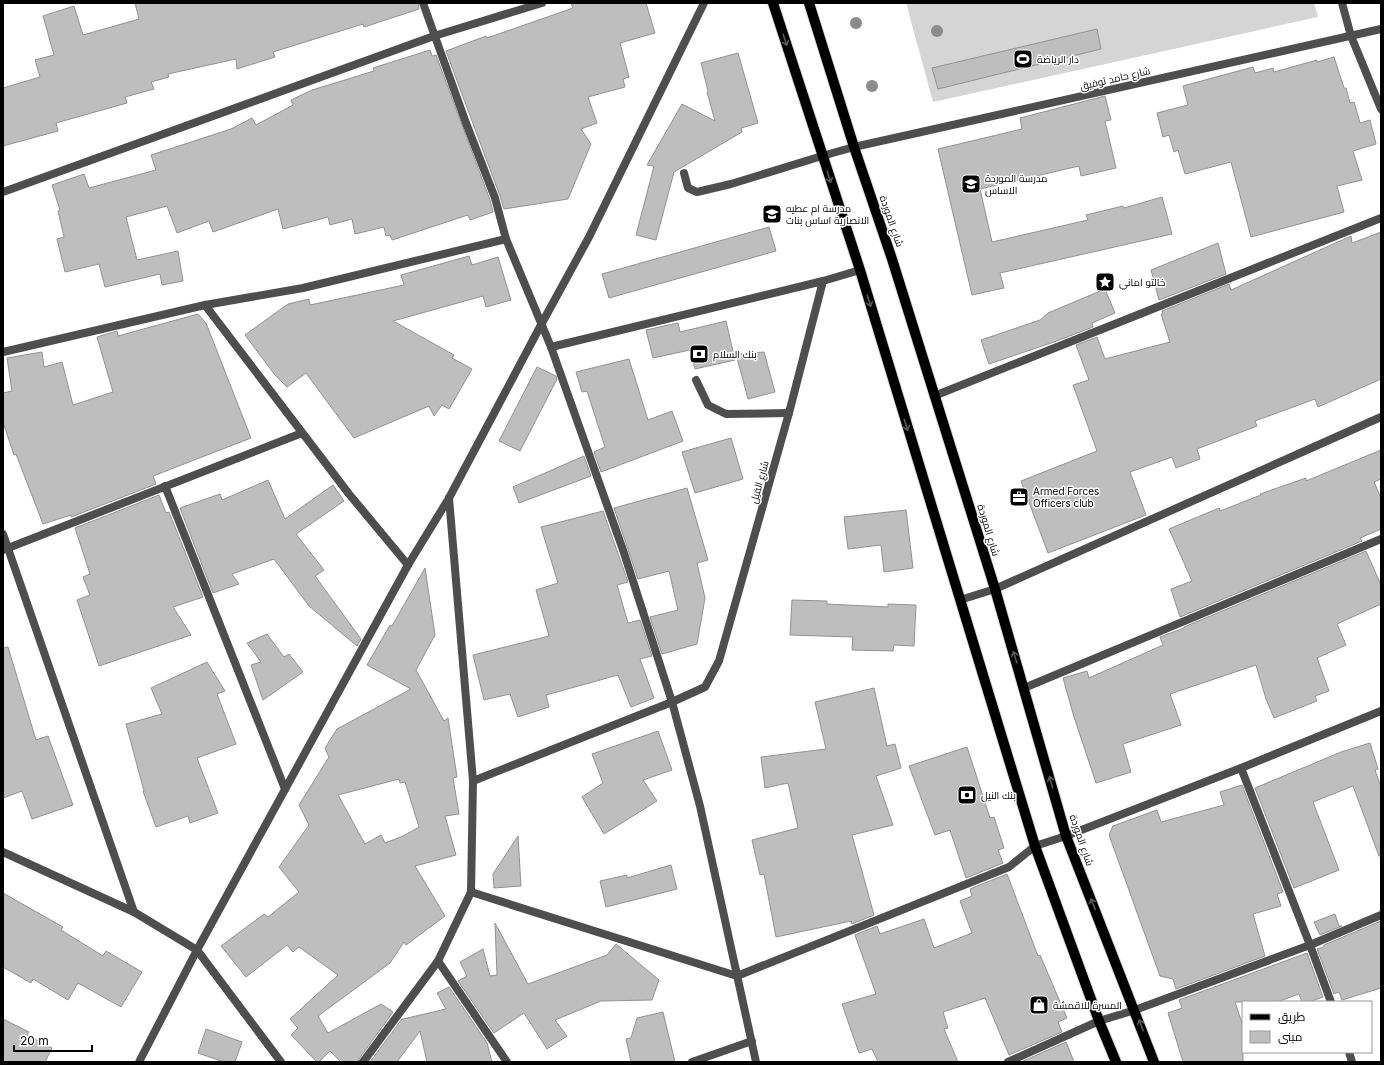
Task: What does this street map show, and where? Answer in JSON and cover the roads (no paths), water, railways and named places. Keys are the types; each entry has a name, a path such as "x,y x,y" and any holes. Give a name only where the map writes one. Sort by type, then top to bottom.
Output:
{"main road":[{"path":"773,3 860,270 1035,846 1099,1021 1116,1062"},
{"name":"شارع الموردة","path":"808,3 892,259 995,589 1066,836 1154,1062"}],"street":[{"path":"423,3 495,198 506,239 551,347 623,550 672,702 700,806 756,1062"},
{"path":"3,192 434,36 542,3"},
{"path":"139,1062 197,950 408,565 449,498 589,237 704,3"},
{"path":"1342,3 1351,36 1381,109"},
{"name":"شارع حامد توفيق","path":"684,173 688,188 697,192 731,184 854,147 1381,29"},
{"path":"934,396 1381,218"},
{"path":"3,352 205,305 303,288 506,239"},
{"path":"551,347 823,281 860,270"},
{"name":"شارع الفيل","path":"473,781 672,702 704,687 719,661 788,414 823,281"},
{"path":"205,305 349,494 408,565"},
{"path":"696,380 708,405 726,414 788,414"},
{"path":"960,600 995,589 1381,417"},
{"path":"6,549 302,433"},
{"path":"165,486 285,789"},
{"path":"363,1062 438,961 471,892 473,781 449,498"},
{"path":"3,534 6,549 134,912"},
{"path":"1024,688 1381,539"},
{"path":"471,892 737,976 1009,867 1035,846 1066,836 1241,768 1381,711"},
{"path":"1241,768 1331,1001"},
{"path":"3,852 134,912 197,950 281,1062"},
{"path":"1008,1062 1099,1021 1135,1010 1310,945 1381,915"},
{"path":"438,961 507,1062"},
{"path":"692,1062 752,1041"}],"place":[{"name":"دار الرياضة","path":"1023,59"},
{"name":"مدرسة الموردة الاساس","path":"971,184"},
{"name":"مدرسة ام عطيه الانصارية اساس بنات","path":"772,214"},
{"name":"خالتو اماني","path":"1105,282"},
{"name":"بنك السلام","path":"699,354"},
{"name":"Armed Forces Officers club","path":"1019,497"},
{"name":"بنك النيل","path":"967,795"},
{"name":"المسرة للاقمشة","path":"1039,1005"}]}
